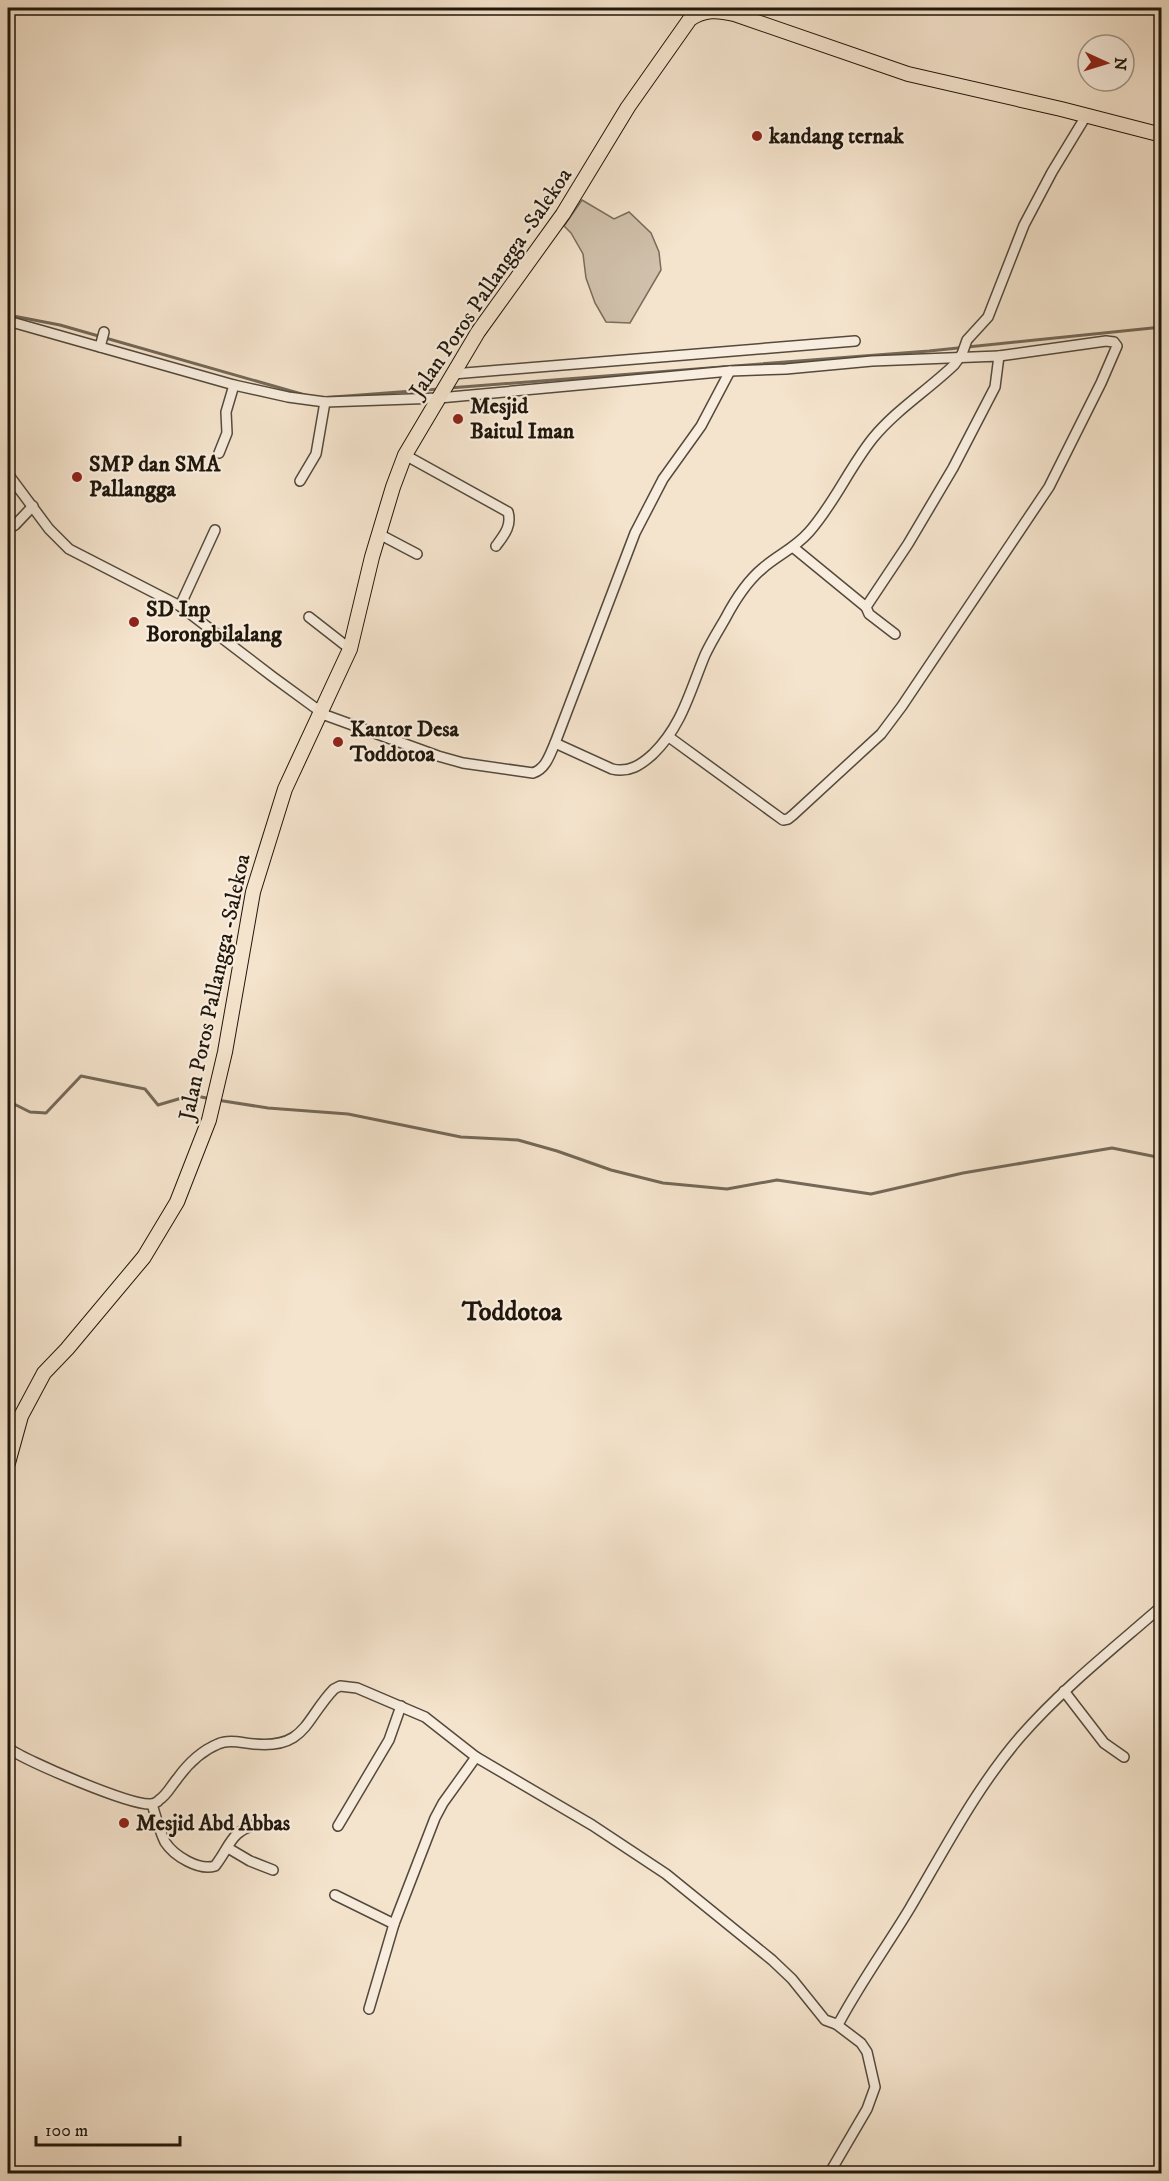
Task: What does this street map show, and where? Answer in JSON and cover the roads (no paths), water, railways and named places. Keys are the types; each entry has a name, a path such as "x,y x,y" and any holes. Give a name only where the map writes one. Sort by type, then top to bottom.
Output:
{"main road":[{"name":"Jalan Poros Pallangga -Salekoa","path":"8,1463 10,1443 21,1416 44,1373 144,1257 177,1202 209,1120 254,892 285,789 350,649 379,534 405,455 478,332 563,214 687,13 712,11 734,14 908,74 1160,132"}],"street":[{"path":"555,743 612,769 622,770 643,763 669,737 690,697 706,653 734,601 750,580 763,568 794,548 822,515 872,439 945,373 988,316 1024,225 1052,172 1086,116"},
{"path":"8,321 102,340 234,385 288,398 325,402 855,341"},
{"path":"445,387 730,371 963,351 999,356 1106,341 1114,342 1117,346 1049,487 897,713 881,734 793,815 783,820 669,737"},
{"path":"866,607 908,544 953,468 995,387 999,356"},
{"path":"8,474 50,529 76,554 180,606 321,712 403,745 438,756 463,763 533,772 542,769 555,743 635,533 663,479 701,426 730,371"},
{"path":"219,453 227,433 226,412 234,385"},
{"path":"300,481 316,454 325,402"},
{"path":"405,455 508,512 510,519 508,527 496,546"},
{"path":"8,529 33,507"},
{"path":"180,606 215,530"},
{"path":"379,534 417,554"},
{"path":"794,548 895,634"},
{"path":"309,617 350,649"},
{"path":"836,2024 891,1939 978,1792 1021,1736 1064,1691 1161,1606"},
{"path":"8,1748 36,1764 110,1793 134,1801 153,1804 161,1800 195,1759 219,1743 276,1743 291,1740 300,1733 329,1695 340,1686 357,1688 425,1717 476,1757 592,1825 666,1874 772,1960 792,1979 825,2020 836,2024 861,2043 867,2052 875,2087 867,2109 829,2174"},
{"path":"1064,1691 1104,1743 1124,1756"},
{"path":"338,1826 389,1740 400,1706"},
{"path":"369,2010 394,1924 435,1818 476,1757"},
{"path":"153,1804 166,1844 184,1859 201,1867 215,1866 241,1829 258,1824"},
{"path":"228,1848 250,1861 273,1870"},
{"path":"335,1895 394,1924"}],"waterway":[{"path":"8,315 60,325 305,395"},
{"path":"449,388 929,351 1162,327"},
{"path":"320,398 439,389"},
{"path":"8,1101 30,1112 46,1113 81,1076 145,1089 158,1105 192,1095 211,1099"},
{"path":"217,1100 268,1108 348,1114 461,1137 518,1140 611,1170 663,1183 727,1189 777,1180 871,1194 963,1173 1112,1148 1162,1158"}],"place":[{"name":"kandang ternak","path":"757,136"},
{"name":"Mesjid Baitul Iman","path":"458,419"},
{"name":"SMP dan SMA Pallangga","path":"77,477"},
{"name":"SD Inp Borongbilalang","path":"134,622"},
{"name":"Kantor Desa Toddotoa","path":"338,742"},
{"name":"Mesjid Abd Abbas","path":"124,1823"}],"district":[{"name":"Toddotoa","path":"512,1312"}]}
